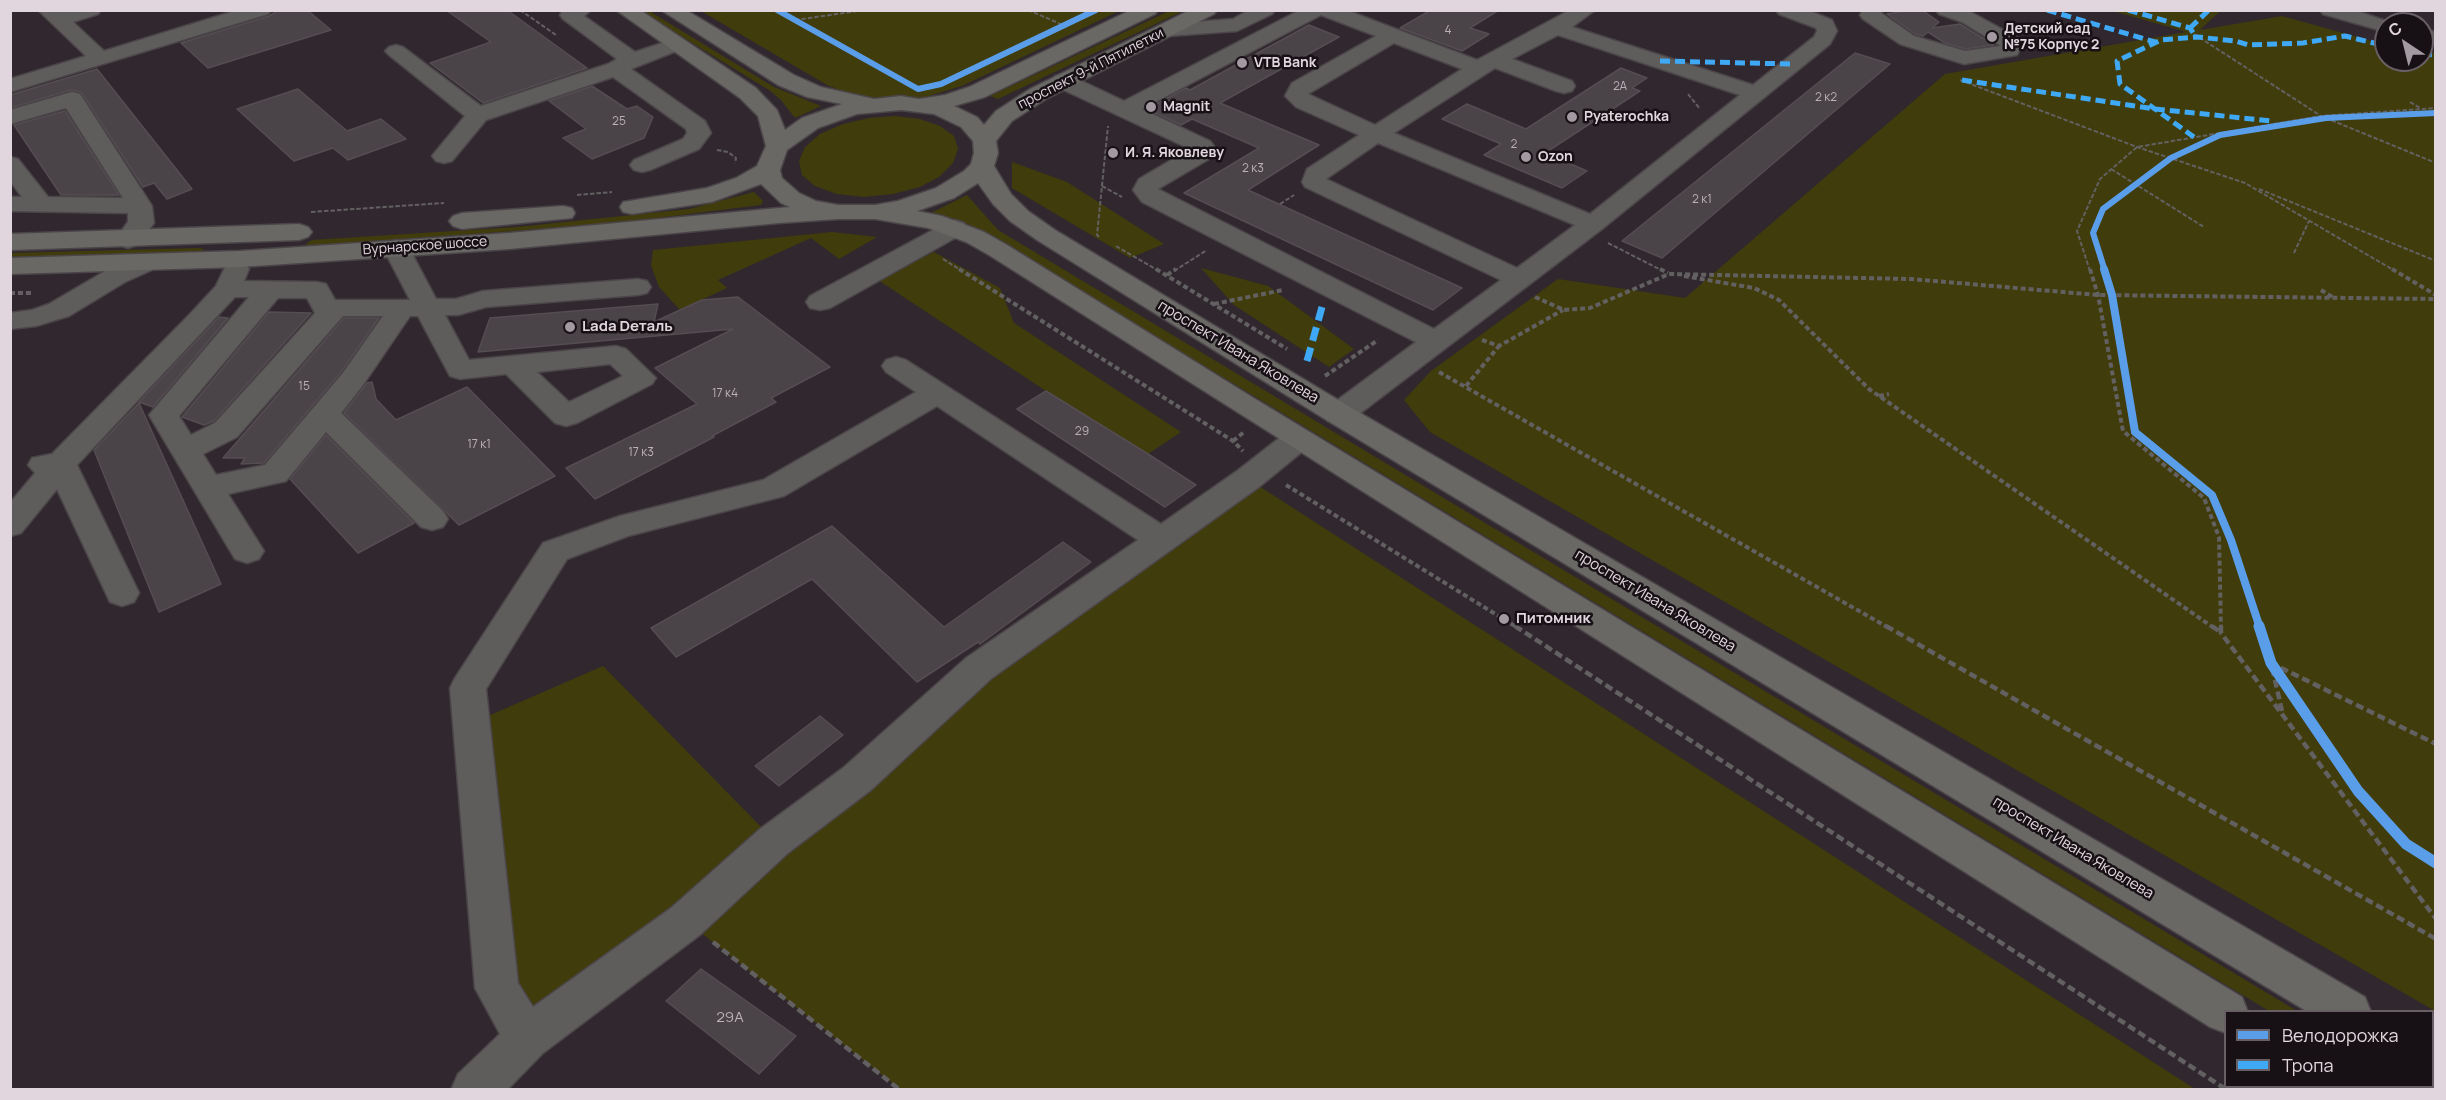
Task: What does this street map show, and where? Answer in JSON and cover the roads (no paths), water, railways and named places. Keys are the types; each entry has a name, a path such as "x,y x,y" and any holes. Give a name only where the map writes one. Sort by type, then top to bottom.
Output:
{"main road":[{"path":"626,10 748,93 769,115 778,146"},
{"path":"671,10 786,80 815,92 843,99 882,104 919,105"},
{"name":"проспект 9-й Пятилетки","path":"919,105 948,101 977,92 1148,10"},
{"name":"проспект 9-й Пятилетки","path":"875,212 910,206 945,193 967,181 1004,116 1063,81 1207,10"},
{"path":"882,104 833,114 810,123 778,146 771,158 768,170 770,180 790,198 810,207 838,212 875,212 907,216 955,228 998,250 1299,439 2224,1011"},
{"name":"проспект Ивана Яковлева","path":"919,105 954,113 977,129 989,181 1002,199 1019,216 1046,235 1339,414 2347,1010"},
{"name":"Вурнарское шоссе","path":"10,242 257,235 484,220 666,203 696,199 729,190 768,170"},
{"name":"Вурнарское шоссе","path":"10,266 240,259 520,240 788,214 838,212"},
{"path":"240,259 257,235"}],"lane":[{"path":"53,15 91,10"},
{"path":"10,86 261,10"},
{"path":"581,10 570,15 697,126 699,133 691,144 642,165"},
{"path":"1168,30 1237,25 1265,10"},
{"path":"1125,111 1316,10"},
{"path":"1326,10 1394,35 1564,87"},
{"path":"1514,283 1314,182 1315,174 1486,64 1556,28 1585,10"},
{"path":"1339,414 1588,228 1822,40 1827,31 1825,24 1786,10"},
{"path":"1873,10 1870,15 1907,40 1964,57 2010,51 2013,43 1969,18 1946,10"},
{"path":"2330,10 2374,23"},
{"path":"53,15 101,59"},
{"path":"1556,28 1756,93"},
{"path":"1394,35 1300,88 1296,96 1304,102 1588,228"},
{"path":"444,156 478,115 677,44"},
{"path":"396,51 478,115"},
{"path":"1063,81 1202,146 1201,154 1148,184 1146,190 1151,197 1445,335"},
{"path":"10,117 72,99 140,206 141,223 128,240"},
{"path":"10,164 40,204"},
{"path":"10,204 140,206"},
{"path":"820,302 955,228"},
{"path":"396,248 414,307 460,370 513,365"},
{"path":"10,525 52,464 228,289 240,259"},
{"path":"10,321 36,318 59,310 116,276 145,263"},
{"path":"228,289 317,290 325,308 335,308 458,307 483,299 638,287"},
{"path":"247,551 164,415 271,289"},
{"path":"208,487 275,474 414,307"},
{"path":"186,450 226,430 335,308"},
{"path":"896,366 1161,539"},
{"path":"527,1038 497,988 468,688 555,551 620,527 773,488 937,393"},
{"path":"325,414 432,519"},
{"path":"474,1089 527,1038 686,921 774,841 856,779 979,668 1248,479 1299,439"},
{"path":"52,464 122,593"}],"place":[{"name":"Детский сад №75 Корпус 2","path":"1992,37"},
{"name":"VTB Bank","path":"1242,63"},
{"name":"Magnit","path":"1151,107"},
{"name":"Pyaterochka","path":"1572,117"},
{"name":"И. Я. Яковлеву","path":"1113,153"},
{"name":"Ozon","path":"1526,157"},
{"name":"Lada Dеталь","path":"570,327"},
{"name":"Питомник","path":"1504,619"}]}
